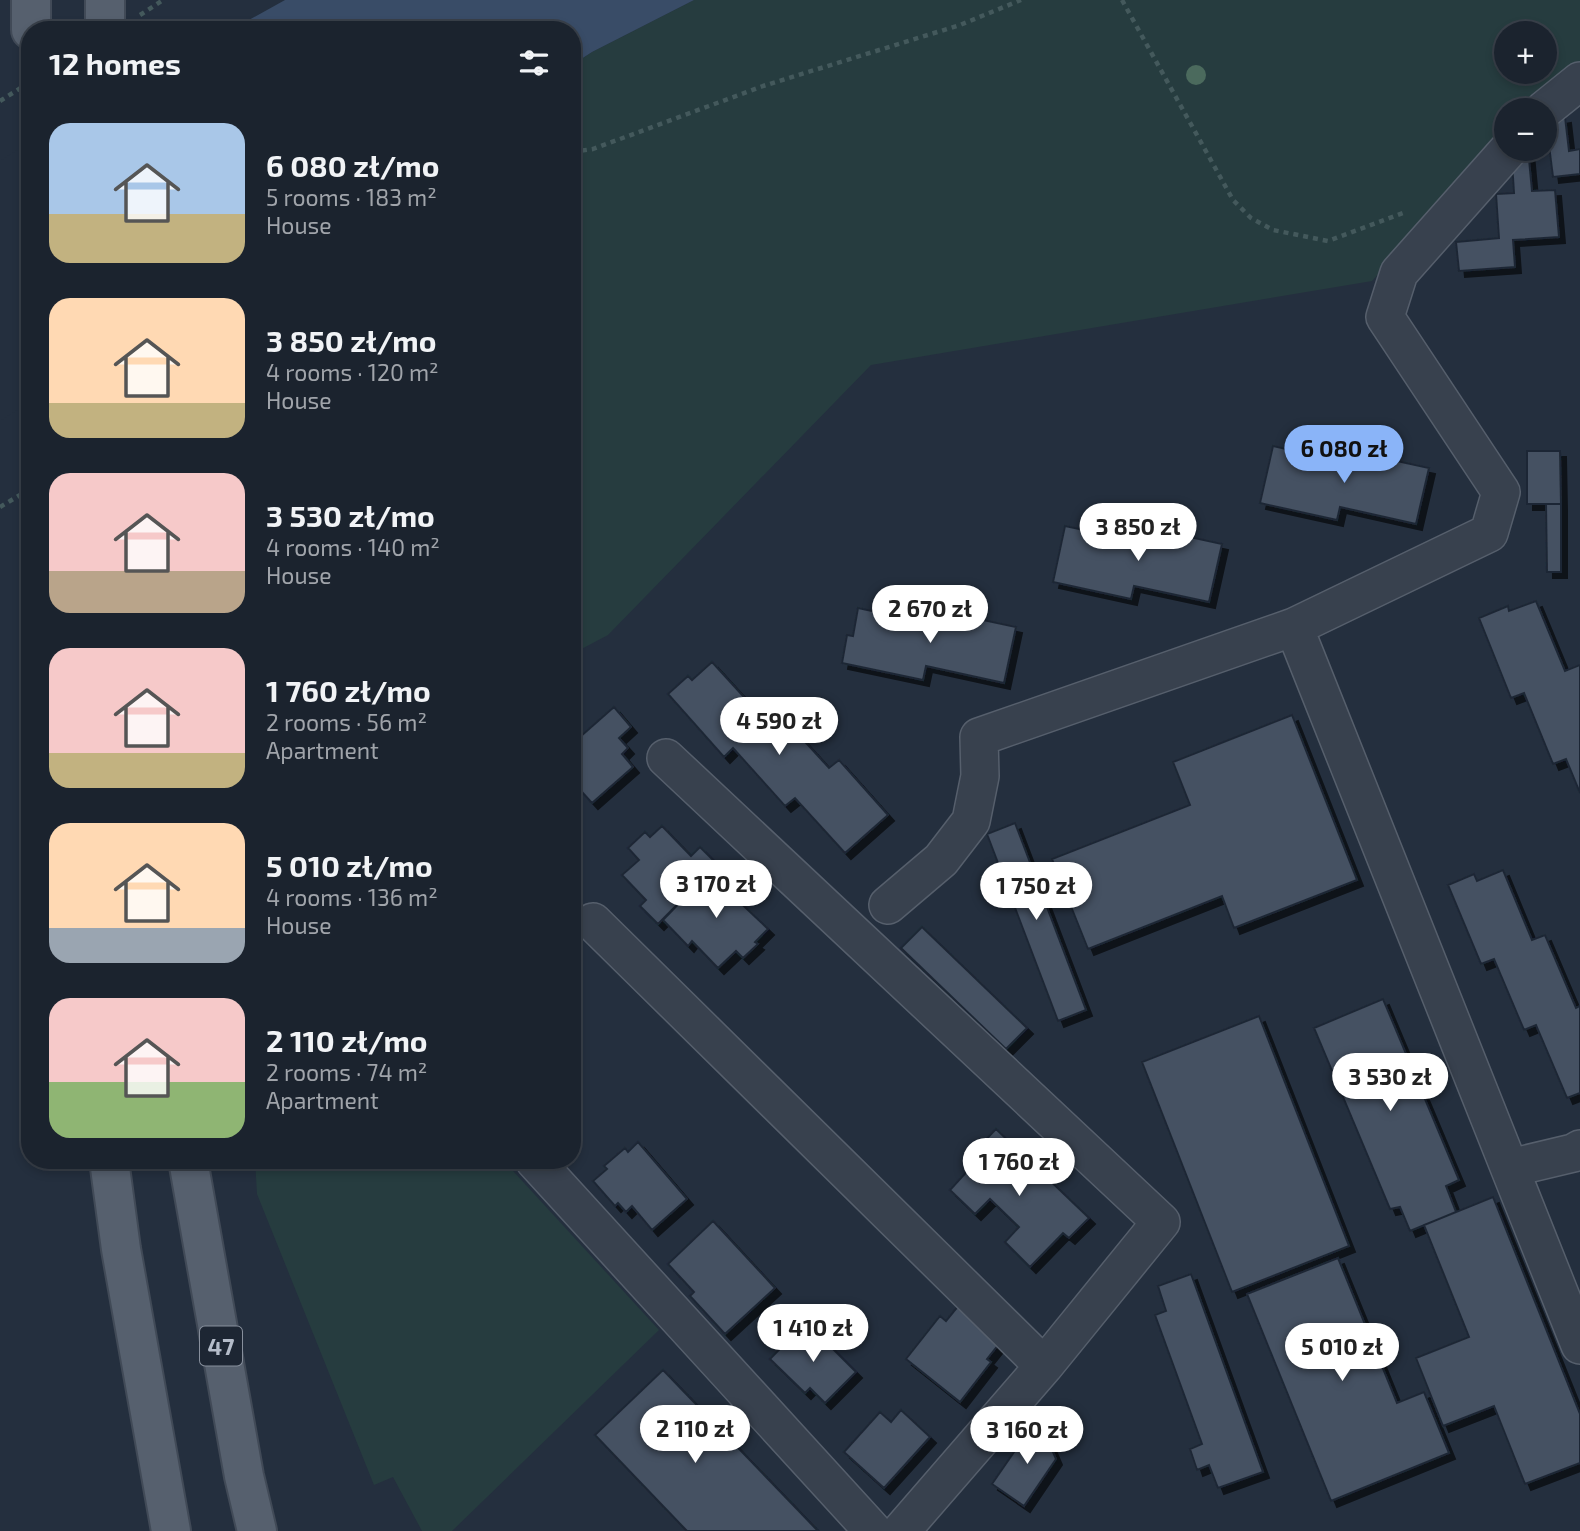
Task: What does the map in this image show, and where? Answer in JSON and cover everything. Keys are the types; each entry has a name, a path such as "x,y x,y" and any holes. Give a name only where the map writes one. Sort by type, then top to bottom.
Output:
{"main road":[{"path":"31,0 31,21"},
{"path":"105,0 105,21"},
{"path":"110,1169 121,1249 171,1531"},
{"name":"47","path":"190,1169 244,1476 257,1531"}],"street":[{"path":"1557,99 1580,80"},
{"path":"888,905 941,860 971,821 980,776 979,737 1294,627 1489,533 1501,492 1385,317 1399,273 1498,161"},
{"path":"1294,627 1580,1345"},
{"path":"666,758 1161,1222 1044,1366 901,1531"},
{"path":"593,922 1044,1366"},
{"path":"1510,1168 1580,1149"},
{"path":"542,1169 873,1531"}],"path":[{"path":"581,151 593,149 763,86 960,25 1021,0"},
{"path":"1122,0 1233,200 1251,218 1273,230 1328,241 1405,212"},
{"path":"0,101 21,88"},
{"path":"0,507 21,494"}],"green space":[{"path":"694,0 1580,0 1580,67 1545,98 1494,98 1494,147 1372,281 871,365 608,635 581,649 581,59 592,52"},
{"path":"256,1169 511,1169 659,1330 452,1531 422,1531 393,1477 374,1485 257,1194"}],"water":[{"path":"285,0 694,0 581,59 581,21 247,21"}],"pier":[{"path":"21,148 21,408 0,421 0,161"}],"building":[{"path":"1565,117 1569,151 1580,149 1580,174 1553,177 1551,161 1557,161 1559,118"},
{"path":"1529,161 1532,191 1555,190 1559,237 1513,240 1515,267 1459,271 1456,242 1499,238 1496,194 1514,193 1512,162"},
{"path":"1273,446 1348,463 1351,451 1429,468 1416,524 1340,507 1337,520 1260,503"},
{"path":"1527,451 1560,451 1561,504 1527,504"},
{"path":"1546,504 1561,504 1561,572 1547,572"},
{"path":"1065,526 1141,542 1144,527 1222,544 1209,602 1134,586 1131,599 1053,582"},
{"path":"1536,601 1565,671 1580,665 1580,793 1566,759 1553,764 1524,693 1511,698 1479,618 1508,606 1509,611"},
{"path":"858,608 933,624 936,610 1016,627 1004,683 926,666 923,680 842,663 847,635 853,636"},
{"path":"712,662 765,720 776,710 829,768 839,760 888,815 845,853 795,798 785,806 733,748 724,757 668,694 688,676 692,680"},
{"path":"614,707 631,727 619,738 628,748 622,754 633,767 592,803 581,791 581,736"},
{"path":"1292,715 1357,880 1234,928 1222,896 1088,949 1052,859 1190,805 1173,762"},
{"path":"1015,823 1086,1010 1058,1021 987,834"},
{"path":"662,826 691,856 700,847 717,864 658,924 640,906 646,900 622,875 639,860 628,848 645,832 650,837"},
{"path":"717,864 737,886 729,892 768,929 755,942 758,944 743,958 736,951 718,968 692,941 688,946 663,920"},
{"path":"1503,870 1532,940 1545,935 1576,1008 1580,1006 1580,1093 1567,1098 1536,1025 1524,1030 1494,959 1481,964 1448,885 1474,874 1477,881"},
{"path":"922,927 1027,1028 1006,1049 901,948"},
{"path":"1383,999 1459,1180 1446,1186 1456,1212 1410,1231 1400,1207 1390,1209 1314,1028"},
{"path":"1259,1016 1349,1246 1232,1292 1142,1062"},
{"path":"996,1129 1089,1218 1069,1238 1063,1233 1030,1267 1005,1242 1019,1227 990,1199 975,1214 950,1190 981,1156 975,1151"},
{"path":"638,1142 687,1199 652,1230 632,1206 626,1212 618,1203 615,1206 593,1181 607,1169 604,1166 625,1148 628,1152"},
{"path":"1493,1197 1580,1414 1580,1463 1525,1484 1494,1406 1443,1426 1416,1358 1469,1337 1424,1225"},
{"path":"713,1221 775,1288 725,1334 690,1296 694,1292 668,1264"},
{"path":"1338,1258 1397,1403 1424,1392 1449,1453 1331,1501 1247,1294"},
{"path":"1191,1274 1263,1472 1218,1488 1209,1465 1197,1470 1190,1449 1202,1444 1155,1315 1166,1311 1158,1286"},
{"path":"959,1305 1003,1339 987,1359 991,1362 960,1402 906,1359 940,1316 946,1321"},
{"path":"806,1322 856,1372 825,1403 810,1388 805,1393 770,1359"},
{"path":"663,1370 818,1531 687,1531 595,1435"},
{"path":"901,1410 930,1437 884,1488 844,1452 880,1412 891,1422"},
{"path":"1038,1417 1056,1459 1024,1506 992,1484"}]}
